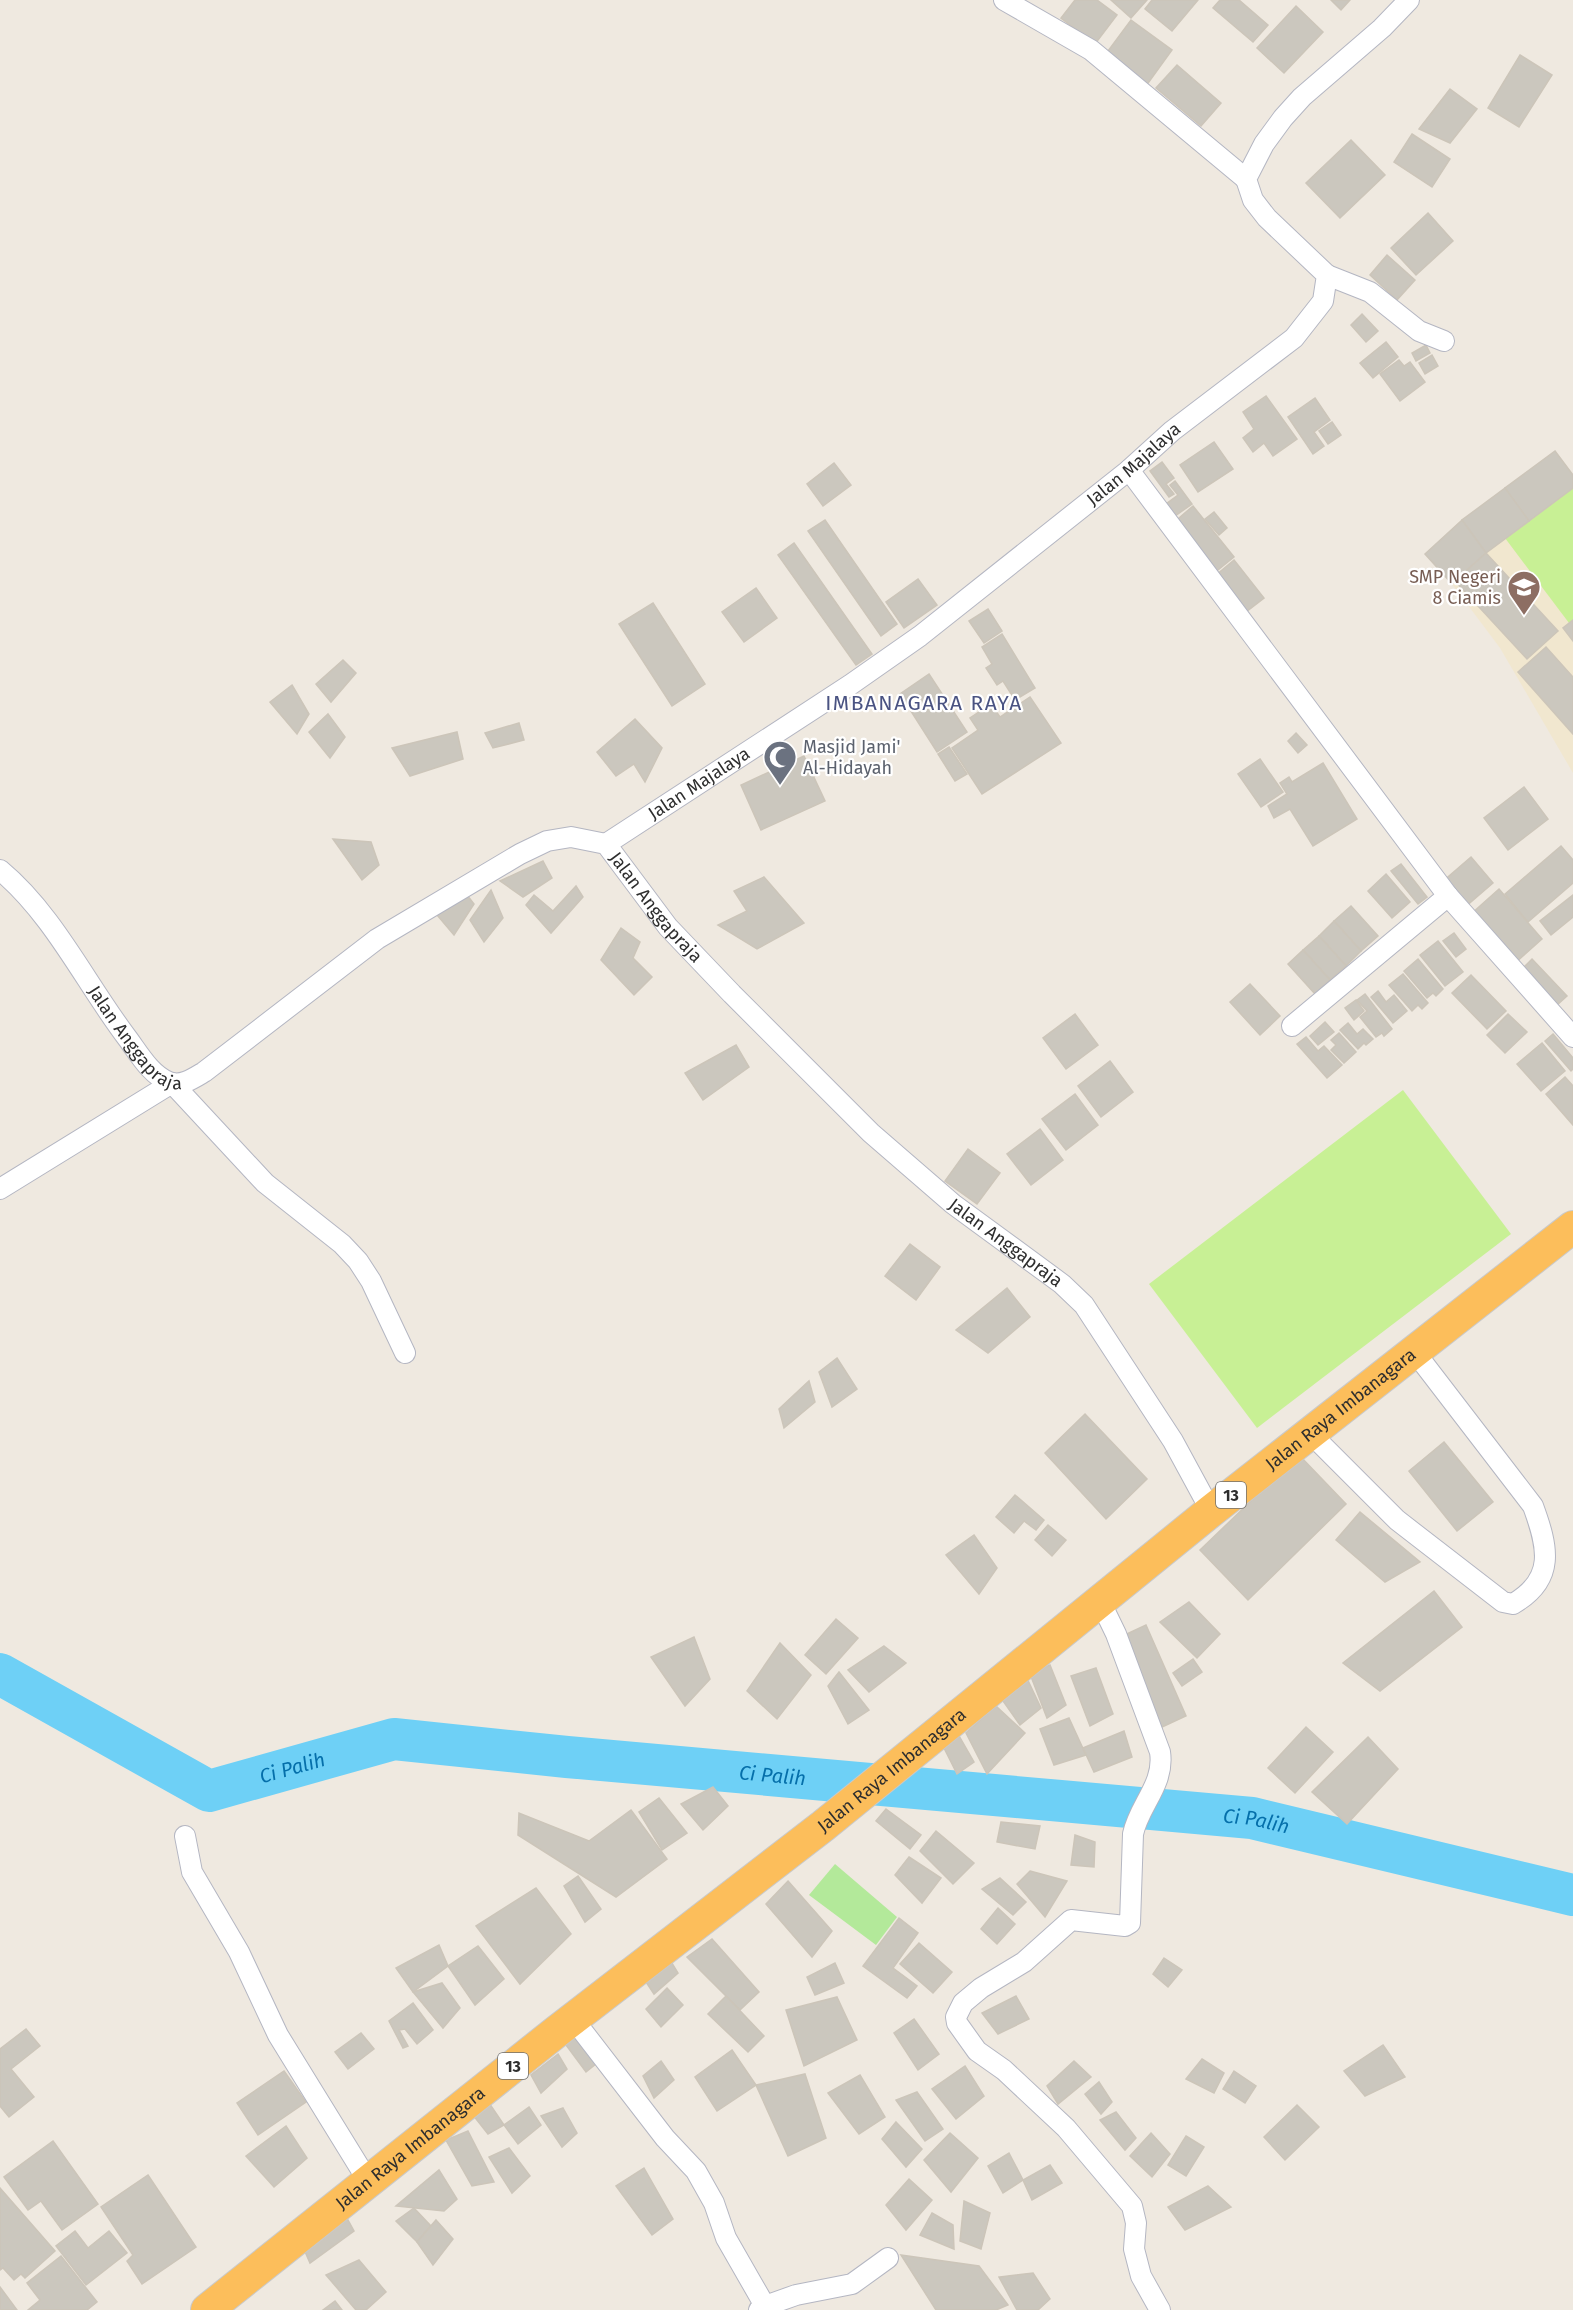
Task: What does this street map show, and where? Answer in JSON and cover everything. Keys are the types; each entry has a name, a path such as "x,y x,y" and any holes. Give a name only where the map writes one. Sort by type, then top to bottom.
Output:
{"highway":[{"name":"Jalan Raya Imbanagara","path":"207,2310 368,2181 823,1826 1211,1511 1573,1227"}],"street":[{"path":"1004,0 1091,50 1246,179 1253,200 1267,218 1327,275 1370,292 1419,331 1444,341"},
{"path":"1246,179 1264,144 1289,111 1382,28 1408,0"},
{"name":"Jalan Majalaya","path":"606,844 850,685 920,636 1129,470 1172,431 1294,338 1323,301 1327,275"},
{"path":"1129,470 1448,896 1573,1037"},
{"name":"Jalan Anggapraja","path":"0,870 32,902 108,1012 148,1065 162,1078 172,1083 182,1083 204,1072 377,939 520,854 547,841 571,837 606,844 668,927 871,1133 953,1204 1062,1284 1083,1305 1173,1441 1211,1511"},
{"path":"1292,1026 1448,896"},
{"path":"0,1189 172,1083 265,1183 342,1244 358,1260 371,1281 405,1353"},
{"path":"1310,1433 1396,1520 1439,1554 1503,1602 1513,1604 1525,1597 1542,1576 1546,1558 1542,1533 1533,1506 1414,1351"},
{"path":"1100,1601 1116,1634 1160,1752 1162,1763 1154,1791 1136,1820 1133,1834 1130,1923 1125,1926 1071,1920 1024,1962 981,1988 963,2003 956,2017 957,2023 977,2051 1004,2070 1066,2128 1132,2206 1136,2223 1134,2249 1141,2276 1160,2310"},
{"path":"185,1836 192,1872 243,1960 278,2035 368,2181"},
{"path":"574,2020 665,2138 696,2171 714,2204 726,2238 764,2308 796,2295 852,2284 888,2258"}],"shaded area":[{"name":"SMP Negeri 8 Ciamis","path":"1555,451 1573,475 1573,773 1500,648 1452,584 1425,554 1462,520"}],"green space":[{"path":"1573,488 1573,620 1569,623 1505,538"},
{"path":"1403,1090 1511,1234 1257,1428 1149,1284"},
{"path":"835,1864 897,1917 876,1945 809,1895"}],"building":[{"path":"1075,0 1097,0 1117,15 1095,44 1061,18"},
{"path":"1111,0 1147,0 1131,18"},
{"path":"1152,0 1198,0 1172,31 1145,9"},
{"path":"1220,0 1239,0 1268,25 1253,42 1213,8"},
{"path":"1331,0 1350,0 1341,10"},
{"path":"1296,6 1323,32 1284,73 1257,48"},
{"path":"1131,20 1172,50 1146,86 1105,55"},
{"path":"1520,55 1552,75 1519,127 1488,108"},
{"path":"1177,65 1221,103 1201,126 1156,88"},
{"path":"1450,89 1477,109 1450,143 1419,129"},
{"path":"1412,134 1450,159 1432,187 1394,162"},
{"path":"1351,140 1385,175 1340,218 1306,183"},
{"path":"1428,213 1453,241 1416,275 1391,248"},
{"path":"1387,255 1415,280 1397,300 1370,275"},
{"path":"1362,314 1378,331 1366,342 1351,325"},
{"path":"1386,342 1398,357 1373,378 1360,363"},
{"path":"1426,345 1430,353 1416,361 1412,353"},
{"path":"1432,355 1438,366 1425,374 1419,363"},
{"path":"1399,360 1404,366 1410,362 1425,382 1400,401 1380,374"},
{"path":"1266,396 1297,439 1273,456 1264,443 1253,452 1243,438 1254,429 1243,412"},
{"path":"1315,398 1330,420 1314,432 1324,446 1313,454 1288,417"},
{"path":"1332,422 1341,435 1328,444 1319,431"},
{"path":"1214,442 1233,469 1198,492 1180,465"},
{"path":"1555,451 1573,475 1573,488 1529,521 1505,488"},
{"path":"1162,462 1174,478 1166,484 1174,494 1169,497 1150,471"},
{"path":"834,463 851,485 823,506 807,484"},
{"path":"1175,481 1192,504 1175,516 1166,504 1178,495 1170,485"},
{"path":"1505,488 1529,521 1486,553 1462,520"},
{"path":"1193,506 1234,557 1213,574 1172,524"},
{"path":"1214,512 1227,528 1219,535 1205,519"},
{"path":"825,520 897,624 881,636 808,531"},
{"path":"1462,520 1486,553 1452,584 1425,554"},
{"path":"794,543 872,654 856,665 778,555"},
{"path":"1486,553 1558,631 1527,659 1455,581"},
{"path":"1234,560 1264,598 1246,612 1216,575"},
{"path":"918,579 937,605 904,628 886,602"},
{"path":"756,588 777,618 744,642 722,612"},
{"path":"653,603 705,684 672,706 619,624"},
{"path":"988,609 1002,631 984,643 969,621"},
{"path":"1573,620 1573,641 1563,628"},
{"path":"1002,634 1035,688 1015,700 1003,681 997,685 986,668 992,664 982,647"},
{"path":"1546,647 1573,677 1573,734 1518,672"},
{"path":"343,660 356,673 331,702 316,684"},
{"path":"929,674 967,732 937,752 900,694"},
{"path":"292,685 309,714 297,734 270,702"},
{"path":"1030,697 1061,743 982,794 952,748 978,730 970,718 991,704 1000,717"},
{"path":"328,714 345,737 330,758 309,732"},
{"path":"635,719 662,748 645,782 634,764 616,776 597,752"},
{"path":"519,723 524,740 493,748 485,733"},
{"path":"457,732 463,759 410,776 392,748"},
{"path":"1296,733 1307,745 1298,753 1288,741"},
{"path":"949,747 967,774 955,781 938,754"},
{"name":"Masjid Jami' Al-Hidayah","path":"804,756 825,801 761,830 741,785"},
{"path":"1260,759 1283,792 1261,807 1238,774"},
{"path":"1323,763 1357,819 1313,846 1290,809 1274,818 1268,806 1287,794 1280,783 1289,777 1292,782"},
{"path":"1524,787 1548,819 1508,850 1484,818"},
{"path":"333,839 371,842 379,865 362,880"},
{"path":"1561,846 1573,860 1573,883 1528,922 1505,894"},
{"path":"1471,857 1493,883 1464,908 1442,882"},
{"path":"543,861 552,878 523,897 500,881"},
{"path":"1401,864 1427,897 1418,904 1391,871"},
{"path":"1386,874 1410,902 1392,918 1368,891"},
{"path":"764,877 804,923 757,949 718,925 747,911 734,891"},
{"path":"576,886 583,897 551,933 526,905 534,895 553,911"},
{"path":"1499,889 1542,939 1514,964 1471,914"},
{"path":"491,890 503,918 484,942 470,920"},
{"path":"467,895 474,904 454,935 437,915"},
{"path":"1573,895 1573,917 1551,935 1540,921"},
{"path":"1351,906 1378,936 1361,951 1334,921"},
{"path":"1334,921 1361,951 1346,966 1319,936"},
{"path":"621,928 640,942 633,958 652,977 634,995 601,960"},
{"path":"1454,933 1466,949 1456,957 1443,941"},
{"path":"1319,936 1346,966 1330,980 1303,950"},
{"path":"1438,941 1463,972 1445,986 1420,955"},
{"path":"1303,950 1330,980 1315,994 1288,964"},
{"path":"1418,959 1443,989 1436,996 1433,993 1427,998 1404,971"},
{"path":"1532,959 1567,996 1556,1006 1522,969"},
{"path":"1403,974 1428,1003 1422,1009 1418,1005 1412,1011 1389,985"},
{"path":"1471,975 1506,1011 1487,1029 1452,993"},
{"path":"1250,984 1280,1016 1260,1035 1230,1002"},
{"path":"1378,991 1386,1002 1394,995 1407,1011 1393,1023 1371,997"},
{"path":"1365,994 1392,1029 1384,1036 1382,1033 1376,1037 1360,1017 1367,1011 1357,1000"},
{"path":"1356,1000 1364,1011 1354,1020 1345,1008"},
{"path":"1075,1014 1098,1045 1066,1069 1043,1038"},
{"path":"1508,1014 1527,1032 1505,1053 1487,1035"},
{"path":"1325,1022 1334,1032 1318,1045 1310,1036"},
{"path":"1348,1023 1357,1034 1363,1029 1373,1039 1358,1049 1340,1030"},
{"path":"1339,1033 1356,1052 1344,1063 1331,1050 1336,1045 1331,1040"},
{"path":"1553,1034 1573,1058 1571,1071 1545,1041"},
{"path":"1306,1037 1318,1051 1324,1046 1342,1065 1327,1078 1297,1044"},
{"path":"1542,1043 1565,1071 1541,1091 1517,1064"},
{"path":"736,1045 749,1067 703,1100 685,1073"},
{"path":"1110,1061 1133,1092 1101,1117 1078,1086"},
{"path":"1565,1077 1573,1086 1573,1125 1546,1094"},
{"path":"1075,1094 1098,1125 1066,1150 1042,1119"},
{"path":"1040,1129 1063,1160 1031,1185 1007,1154"},
{"path":"968,1149 1000,1173 977,1204 945,1181"},
{"path":"910,1244 940,1267 916,1300 885,1276"},
{"path":"1007,1288 1030,1317 988,1353 956,1330"},
{"path":"837,1358 857,1389 832,1407 819,1372"},
{"path":"809,1381 815,1402 784,1428 779,1409"},
{"path":"1085,1414 1147,1479 1106,1519 1045,1453"},
{"path":"1444,1442 1493,1502 1457,1531 1409,1471"},
{"path":"1299,1455 1346,1504 1248,1600 1200,1550"},
{"path":"1015,1495 1044,1520 1036,1530 1024,1521 1014,1533 996,1517"},
{"path":"1360,1512 1420,1562 1385,1582 1336,1540"},
{"path":"1048,1525 1066,1540 1052,1556 1035,1540"},
{"path":"974,1535 997,1568 979,1594 946,1555"},
{"path":"1434,1591 1462,1627 1380,1691 1343,1663"},
{"path":"1189,1602 1220,1634 1197,1658 1160,1622"},
{"path":"836,1619 858,1638 826,1674 805,1655"},
{"path":"1146,1625 1186,1716 1160,1728 1120,1637"},
{"path":"694,1637 710,1679 685,1706 651,1657"},
{"path":"780,1643 811,1675 777,1719 747,1691"},
{"path":"884,1646 906,1663 869,1692 848,1670"},
{"path":"1193,1659 1202,1672 1182,1686 1173,1673"},
{"path":"1050,1665 1066,1705 1047,1718 1030,1674"},
{"path":"1096,1668 1113,1714 1090,1726 1071,1676"},
{"path":"839,1672 869,1710 848,1724 828,1686"},
{"path":"1024,1672 1041,1708 1020,1725 996,1691"},
{"path":"996,1706 1025,1733 987,1774 966,1733"},
{"path":"1069,1718 1086,1755 1054,1765 1040,1729"},
{"path":"1306,1727 1333,1752 1295,1793 1268,1768"},
{"path":"1124,1731 1132,1757 1094,1772 1083,1748"},
{"path":"958,1734 974,1762 957,1774 943,1746"},
{"path":"1368,1737 1398,1769 1347,1824 1312,1792"},
{"path":"713,1787 728,1806 703,1830 681,1804"},
{"path":"659,1798 687,1833 662,1850 639,1812"},
{"path":"886,1809 921,1835 910,1849 876,1821"},
{"path":"631,1810 667,1859 616,1897 518,1835 519,1813 589,1841"},
{"path":"1001,1822 1040,1826 1035,1849 997,1842"},
{"path":"936,1831 974,1863 953,1884 920,1851"},
{"path":"1075,1835 1095,1842 1094,1867 1071,1865"},
{"path":"909,1857 941,1878 922,1903 895,1875"},
{"path":"1030,1871 1067,1881 1045,1917 1017,1884"},
{"path":"578,1876 601,1909 585,1922 564,1886"},
{"path":"1000,1878 1026,1902 1013,1915 982,1889"},
{"path":"788,1881 832,1931 812,1957 766,1904"},
{"path":"536,1888 571,1934 520,1984 476,1926"},
{"path":"998,1908 1015,1924 997,1944 981,1929"},
{"path":"899,1918 918,1933 893,1968 917,1986 907,1998 863,1966"},
{"path":"712,1939 759,1992 740,2010 687,1957"},
{"path":"919,1943 952,1972 933,1993 900,1964"},
{"path":"439,1945 448,1966 413,1992 396,1968"},
{"path":"478,1946 504,1979 475,2005 448,1966"},
{"path":"667,1955 678,1973 654,1994 642,1976"},
{"path":"1164,1958 1182,1970 1168,1987 1153,1974"},
{"path":"835,1963 844,1983 815,1995 807,1977"},
{"path":"442,1983 460,2008 443,2028 413,1992"},
{"path":"667,1988 683,2005 661,2027 646,2009"},
{"path":"726,1996 764,2036 748,2052 708,2014"},
{"path":"1016,1996 1029,2019 998,2034 982,2013"},
{"path":"837,1997 857,2040 804,2066 786,2010"},
{"path":"413,2003 433,2030 417,2044 405,2029 399,2030 408,2046 403,2048 389,2021"},
{"path":"914,2019 939,2054 918,2070 894,2033"},
{"path":"26,2029 40,2046 11,2069 34,2097 9,2117 0,2106 0,2049"},
{"path":"577,2030 601,2060 586,2072 563,2041"},
{"path":"361,2033 374,2049 348,2069 335,2052"},
{"path":"1383,2045 1405,2077 1365,2096 1344,2071"},
{"path":"732,2050 756,2085 717,2111 695,2077"},
{"path":"558,2054 567,2069 541,2093 531,2075"},
{"path":"1202,2059 1224,2073 1214,2093 1186,2079"},
{"path":"661,2061 674,2080 654,2098 643,2076"},
{"path":"1074,2061 1091,2077 1058,2104 1047,2086"},
{"path":"965,2066 984,2096 956,2119 932,2089"},
{"path":"284,2071 306,2102 258,2135 237,2103"},
{"path":"1234,2071 1256,2086 1245,2103 1223,2089"},
{"path":"805,2074 826,2138 788,2156 756,2085"},
{"path":"860,2075 885,2117 859,2134 828,2093"},
{"path":"1099,2082 1112,2102 1101,2114 1085,2094"},
{"path":"917,2092 943,2129 925,2141 896,2100"},
{"path":"487,2100 504,2125 488,2134 469,2110"},
{"path":"1297,2105 1319,2127 1285,2160 1264,2137"},
{"path":"529,2107 541,2125 518,2144 504,2125"},
{"path":"563,2108 577,2133 562,2147 541,2116"},
{"path":"1116,2112 1136,2138 1125,2150 1100,2120"},
{"path":"896,2122 922,2149 906,2167 882,2139"},
{"path":"286,2126 307,2158 274,2187 246,2156"},
{"path":"468,2131 494,2182 472,2186 446,2140"},
{"path":"950,2133 978,2158 951,2192 924,2160"},
{"path":"1151,2133 1170,2154 1152,2177 1130,2156"},
{"path":"1186,2136 1204,2147 1186,2176 1168,2165"},
{"path":"53,2141 98,2204 62,2230 41,2201 28,2210 4,2177"},
{"path":"509,2148 530,2176 512,2193 489,2157"},
{"path":"1009,2153 1023,2180 1003,2193 988,2166"},
{"path":"1050,2165 1062,2183 1032,2200 1023,2180"},
{"path":"644,2168 673,2219 652,2235 616,2186"},
{"path":"439,2170 457,2199 444,2211 396,2206"},
{"path":"148,2175 196,2247 142,2284 127,2261 133,2255 101,2207"},
{"path":"909,2179 932,2200 906,2230 886,2205"},
{"path":"1208,2186 1231,2207 1185,2230 1168,2207"},
{"path":"0,2188 55,2251 25,2278 21,2274 14,2280 3,2268 0,2270"},
{"path":"964,2201 990,2213 981,2249 960,2241"},
{"path":"414,2208 431,2226 417,2242 396,2221"},
{"path":"342,2209 354,2231 310,2263 300,2240"},
{"path":"932,2213 953,2225 954,2249 920,2235"},
{"path":"436,2220 453,2239 433,2265 417,2242"},
{"path":"75,2231 88,2248 109,2231 127,2253 86,2285 56,2246"},
{"path":"901,2255 979,2266 1008,2305 996,2310 936,2310"},
{"path":"61,2256 97,2302 87,2310 28,2310 40,2300 27,2283"},
{"path":"359,2260 386,2292 366,2310 356,2310 326,2275"},
{"path":"1033,2273 1050,2299 1038,2310 1017,2310 999,2277"},
{"path":"0,2287 17,2310 0,2310"},
{"path":"335,2301 342,2310 323,2310"}],"waterway":[{"name":"Ci Palih","path":"0,1674 209,1791 394,1739 567,1757 1252,1818 1573,1895"}],"place":[{"name":"SMP Negeri 8 Ciamis","path":"1524,616"},
{"name":"Masjid Jami' Al-Hidayah","path":"780,786"}],"district":[{"name":"IMBANAGARA RAYA","path":"924,703"}]}
